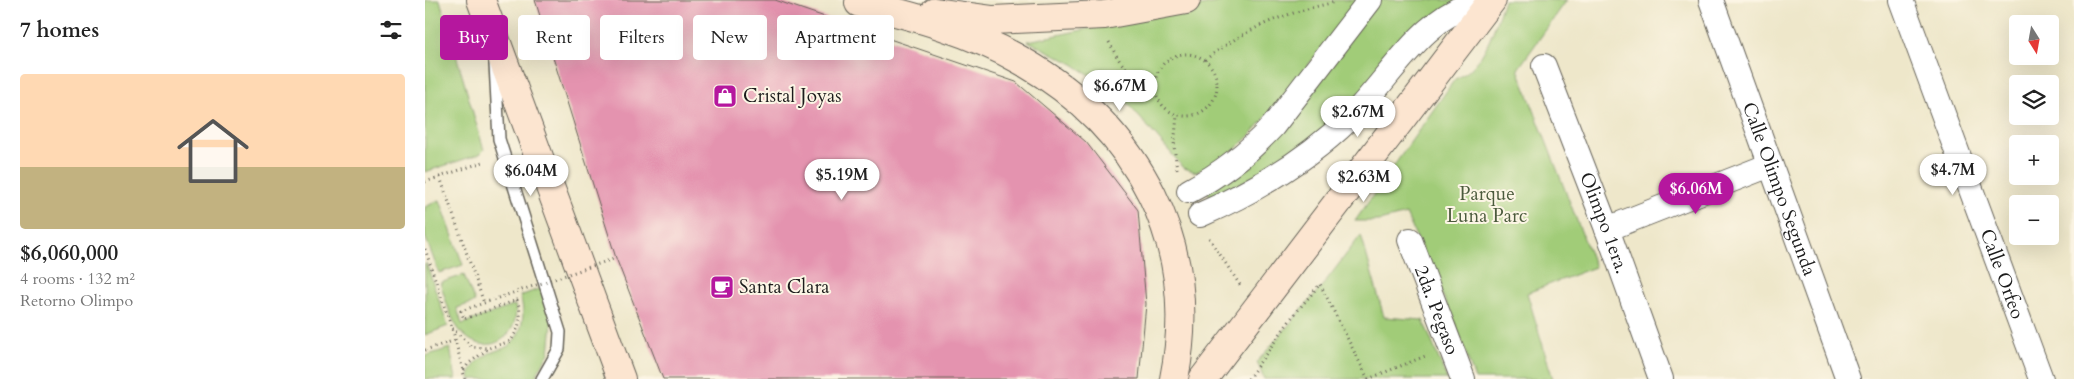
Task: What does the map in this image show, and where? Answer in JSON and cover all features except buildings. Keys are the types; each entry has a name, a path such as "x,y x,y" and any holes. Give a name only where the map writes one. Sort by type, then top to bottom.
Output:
{"main road":[{"path":"481,0 487,15"},
{"path":"854,1 993,20 1104,15 1186,0"},
{"path":"1203,379 1492,0"},
{"path":"854,1 904,13 948,28 1021,61 1050,79 1077,100 1115,139 1147,183 1169,240 1180,300 1180,330 1173,379"},
{"path":"503,60 621,379"}],"street":[{"path":"1189,191 1218,175 1256,144 1273,126 1370,0"},
{"path":"1200,215 1224,205 1253,189 1319,145 1349,120 1375,92 1414,43 1431,26 1451,12 1482,0"},
{"name":"Calle Olimpo Segunda","path":"1711,0 1848,379"},
{"name":"Calle Orfeo","path":"1901,0 2041,379"},
{"name":"Olimpo 1era.","path":"1544,66 1607,229 1661,379"},
{"path":"1607,229 1770,166"},
{"name":"2da. Pegaso","path":"1410,240 1463,379"}],"lane":[{"path":"495,60 499,139 560,332 559,349 542,379"}],"path":[{"path":"1205,60 1247,31 1271,20 1305,9 1341,1"},
{"path":"1108,40 1120,63 1136,74 1156,80"},
{"path":"1184,54 1195,55 1205,60 1213,68 1218,88 1215,99 1208,108 1199,114 1177,116 1168,111 1160,102 1155,92 1156,80 1158,71 1165,62 1174,56 1184,54"},
{"path":"425,182 503,155"},
{"path":"440,177 484,302"},
{"path":"425,249 456,340 465,379"},
{"path":"464,371 468,364 489,348 511,340 520,326 519,306 517,300 463,319 461,312 484,302 617,258"},
{"path":"1248,379 1293,316 1320,284 1368,379 1451,347"},
{"path":"452,328 471,347 489,348"},
{"path":"425,350 456,340"}],"green space":[{"path":"425,0 440,0 444,15 440,15 440,60 458,60 484,150 480,154 425,172"},
{"path":"1230,0 1360,0 1274,108 1246,140 1220,161 1196,172 1184,168 1120,95 1073,64 1028,41"},
{"path":"1379,0 1466,0 1354,104 1289,159 1211,199 1207,190"},
{"name":"Parque Luna Parc","path":"1504,0 1567,0 1518,69 1595,267 1527,293 1553,379 1475,379 1456,325 1406,214 1379,221 1355,221 1455,79 1474,66 1481,56 1492,34"},
{"path":"440,200 463,265 439,273 425,236 425,207"},
{"path":"1361,235 1384,317 1423,320 1447,379 1264,379 1257,362 1322,286"},
{"path":"425,264 448,326 425,335"},
{"path":"464,275 475,302 457,308 462,324 515,305 516,316 513,326 501,340 492,344 473,342 455,324 440,283"},
{"path":"544,287 553,313 549,353 534,379 469,379 473,367 479,361 486,355 506,347 517,336 523,316 520,296"},
{"path":"450,348 456,379 425,379 425,356"}],"place":[{"name":"Cristal Joyas","path":"725,96"},
{"name":"Santa Clara","path":"722,287"}]}
